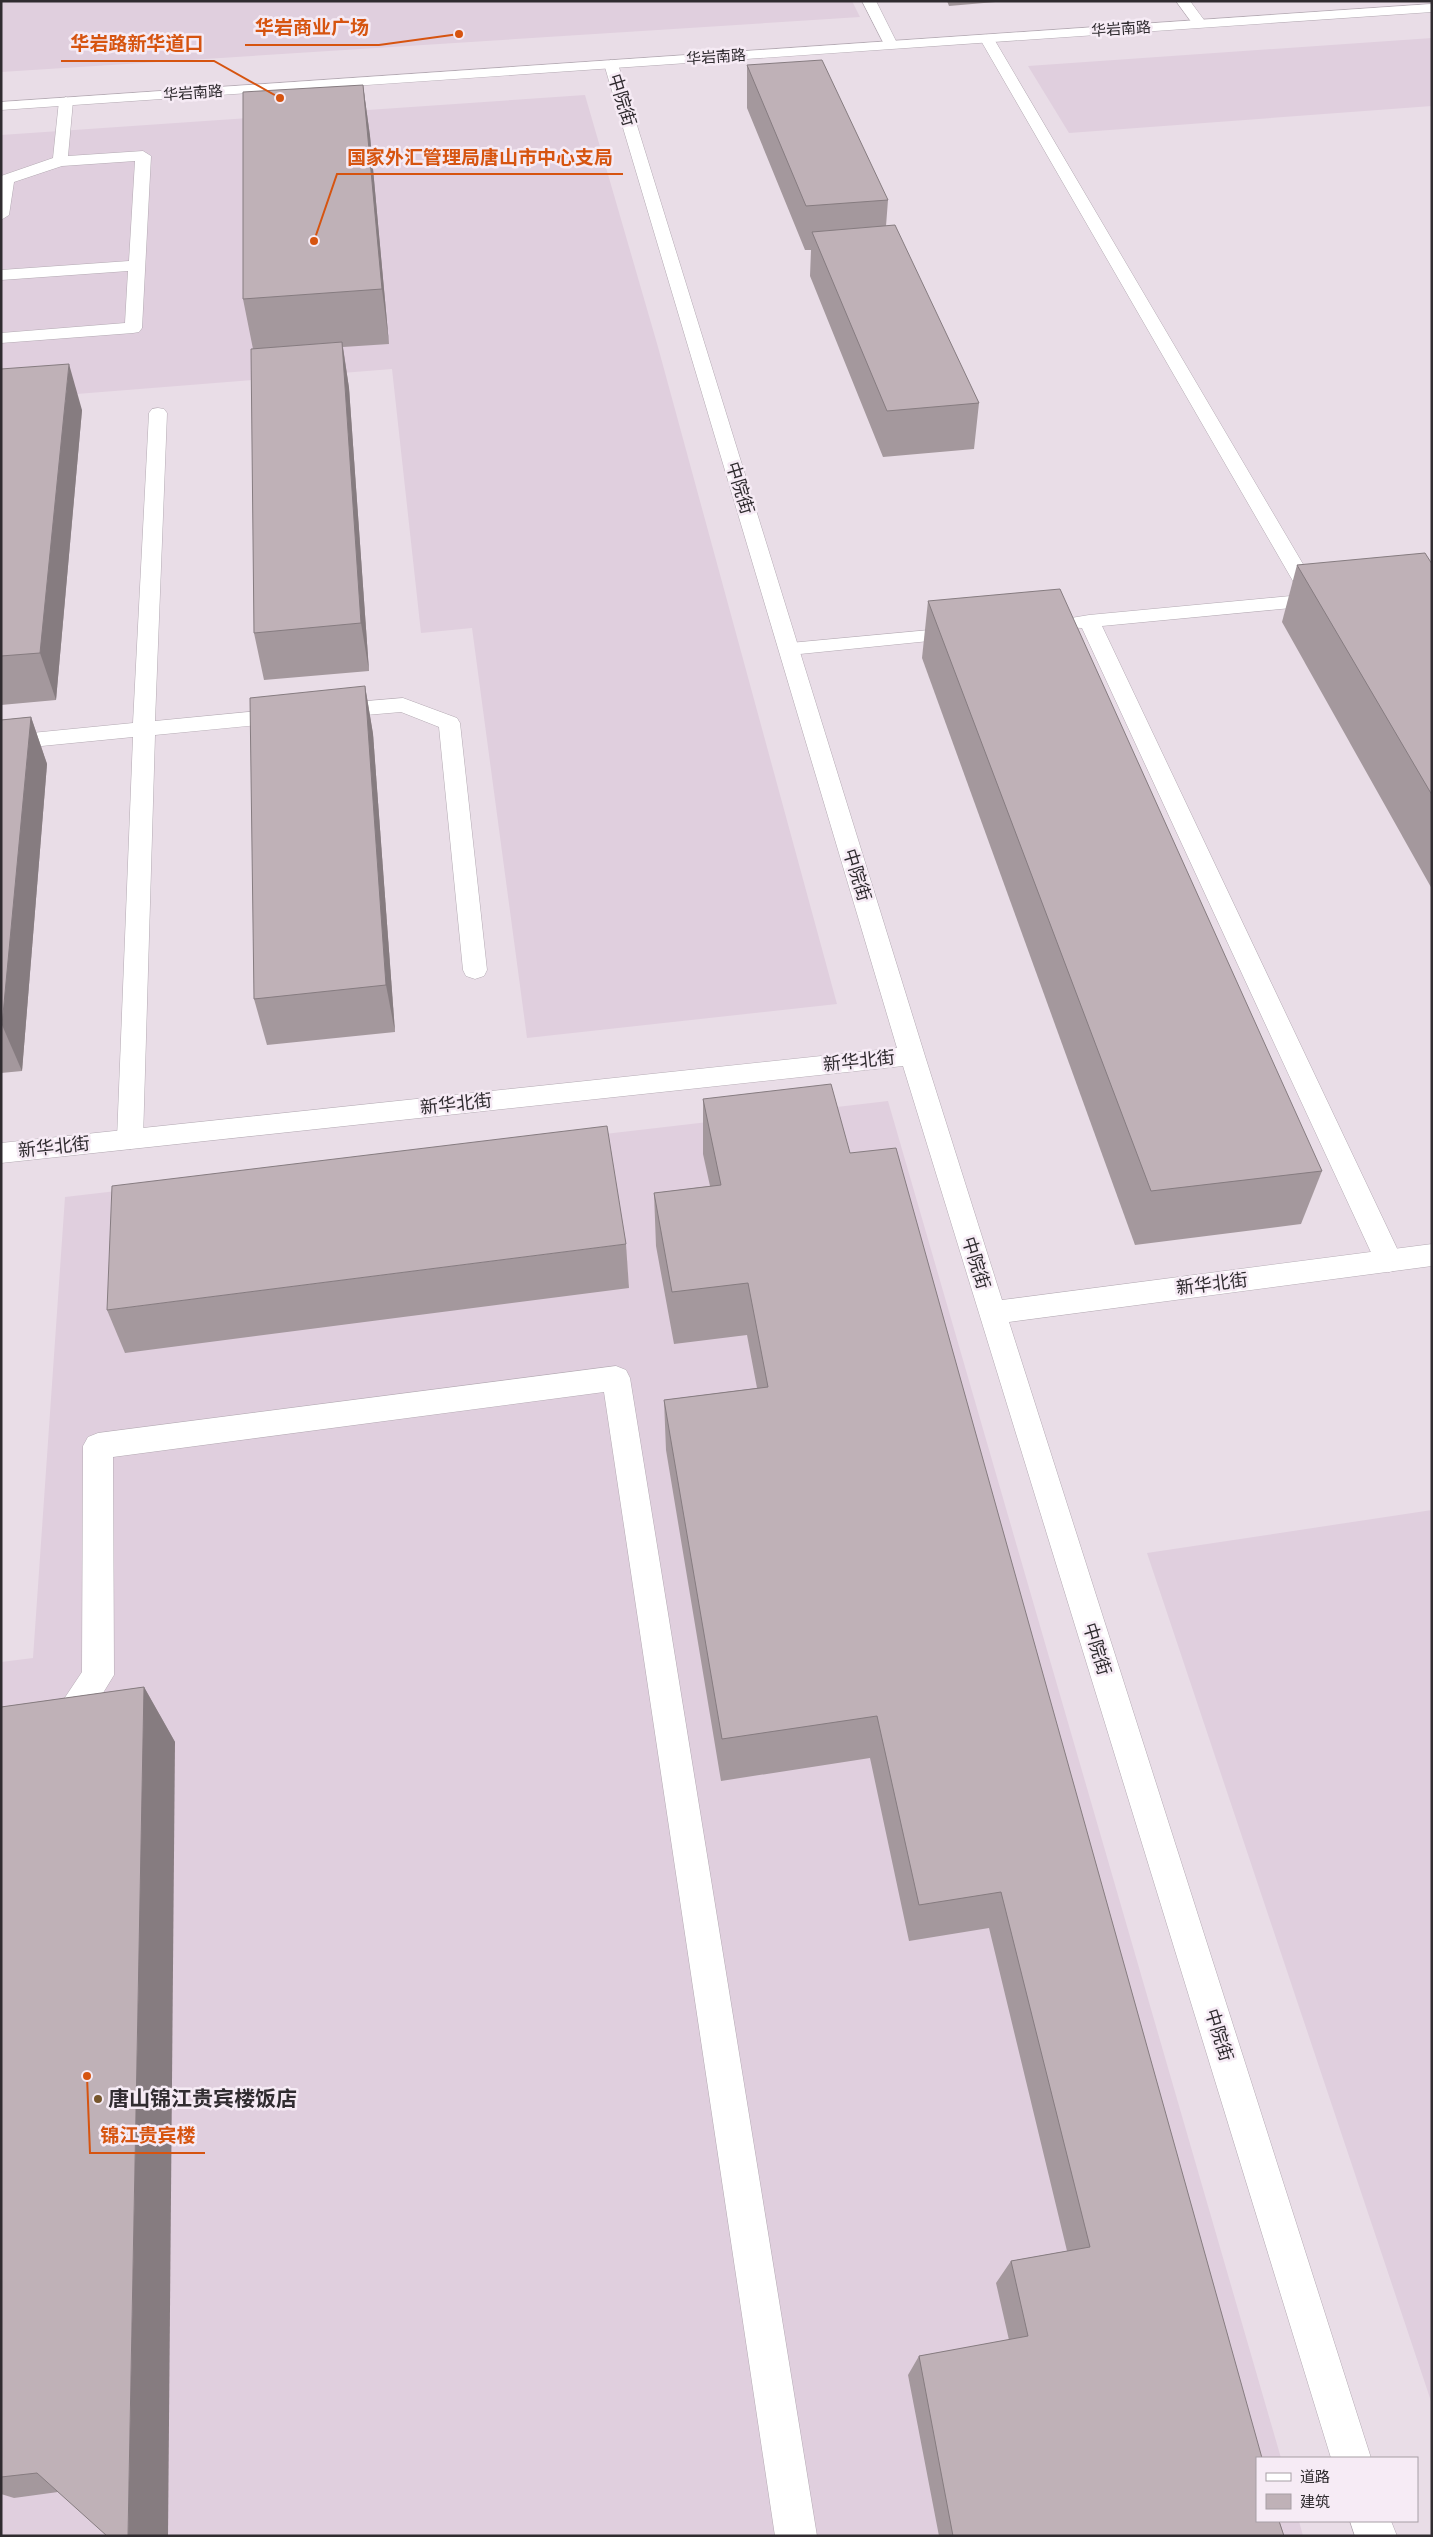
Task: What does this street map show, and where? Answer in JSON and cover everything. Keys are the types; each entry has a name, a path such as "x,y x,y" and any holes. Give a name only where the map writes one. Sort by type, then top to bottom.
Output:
{"street":[{"path":"869,1 891,45"},
{"path":"1183,1 1200,24"},
{"name":"华岩南路","path":"1,106 1432,8"},
{"path":"987,39 1314,600"},
{"name":"中院街","path":"611,64 991,1313 1352,2457"},
{"path":"60,161 66,101"},
{"path":"1,215 7,179 60,161 143,156 133,328 1,338"},
{"path":"1,275 136,265"},
{"path":"130,1139 144,728 158,413"},
{"path":"1051,625 1343,597"},
{"path":"1090,621 1389,1261"},
{"path":"790,650 983,631"},
{"path":"1,743 403,705 449,723 475,970"},
{"name":"新华北街","path":"1,1153 912,1056"},
{"name":"新华北街","path":"991,1313 1432,1255"},
{"path":"1,1724 73,1714 98,1676 98,1446 616,1378 796,2536"},
{"path":"1371,2522 1376,2536"}],"shaded area":[{"path":"1,1 852,1 860,17 1,72"},
{"path":"1432,38 1432,106 1069,133 1028,66"},
{"path":"585,95 658,347 837,1004 527,1038 472,628 421,633 392,369 1,400 1,135"},
{"path":"888,1101 1281,2457 1256,2457 1256,2522 1299,2522 1303,2536 1,2536 1,1662 33,1658 65,1197"},
{"path":"1432,1510 1432,2404 1147,1553"}],"building":[{"path":"822,60 888,200 806,206 747,65"},
{"path":"363,85 382,289 243,299 243,92"},
{"path":"895,225 979,403 887,411 812,232"},
{"path":"342,342 361,623 254,633 251,349"},
{"path":"69,364 40,653 1,656 1,369"},
{"path":"1425,553 1432,564 1432,795 1297,565"},
{"path":"1060,589 1322,1171 1151,1191 928,601"},
{"path":"365,686 386,985 254,999 250,698"},
{"path":"31,717 2,1025 1,1025 1,720"},
{"path":"831,1084 850,1153 896,1148 1262,2457 1256,2457 1256,2522 1279,2522 1284,2536 953,2536 919,2356 1028,2336 1011,2261 1090,2247 1001,1892 919,1905 877,1716 722,1739 664,1400 768,1387 748,1283 672,1292 654,1193 721,1185 703,1099"},
{"path":"607,1126 626,1244 107,1310 112,1186"},
{"name":"唐山锦江贵宾楼饭店","path":"144,1687 128,2536 107,2536 37,2473 1,2477 1,1707"}],"place":[{"name":"华岩商业广场","path":"459,34"},
{"name":"华岩路新华道口","path":"280,98"},
{"name":"国家外汇管理局唐山市中心支局","path":"314,241"},
{"name":"锦江贵宾楼","path":"87,2076"},
{"name":"唐山锦江贵宾楼饭店","path":"98,2099"}]}
